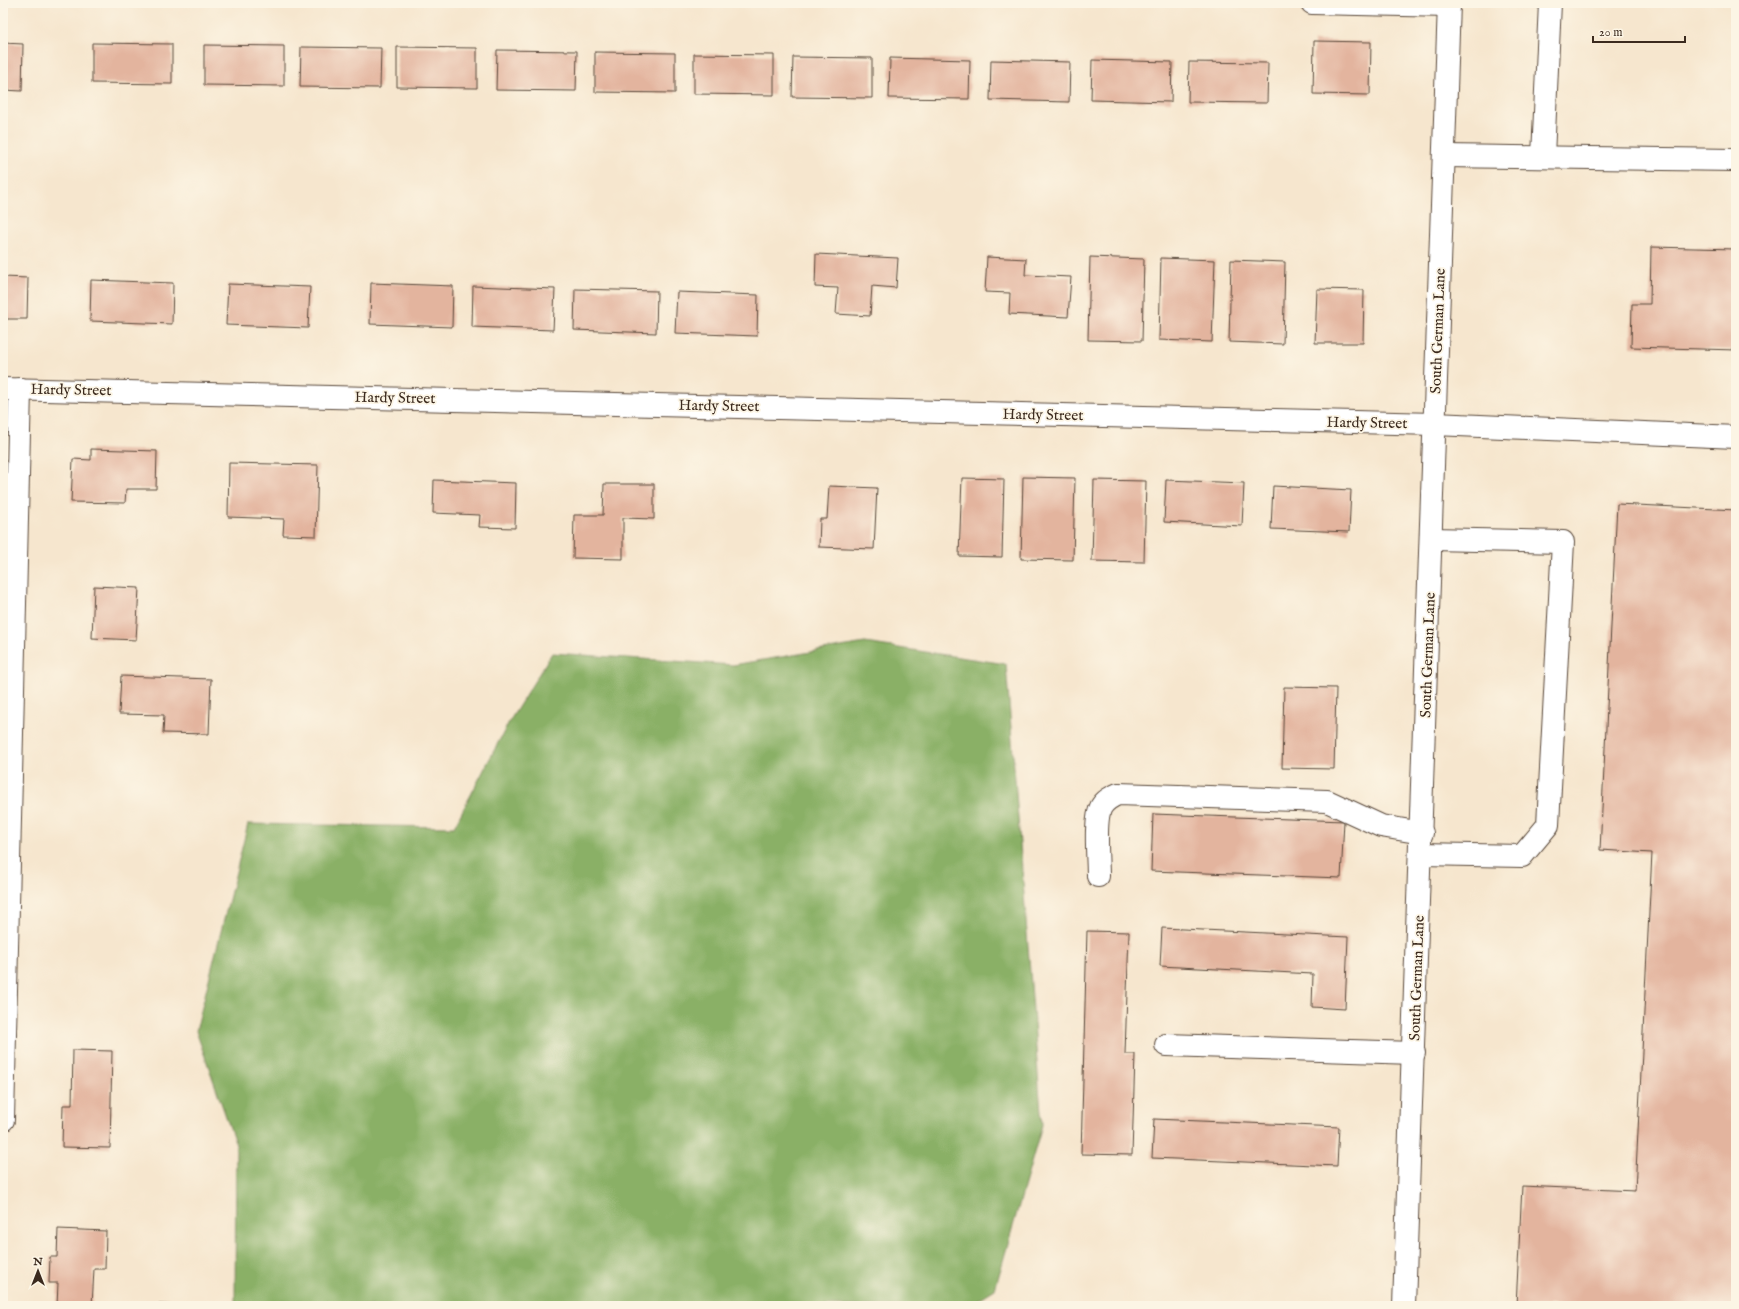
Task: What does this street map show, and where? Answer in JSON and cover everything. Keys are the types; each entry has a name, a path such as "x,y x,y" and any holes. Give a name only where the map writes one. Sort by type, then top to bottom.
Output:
{"street":[{"path":"1312,3 1449,5"},
{"path":"1543,156 1550,3"},
{"name":"South German Lane","path":"1404,1306 1422,843 1449,5"},
{"path":"1444,156 1543,156 1736,160"},
{"path":"3,1120 11,389"},
{"name":"Hardy Street","path":"11,389 1435,424 1736,437"},
{"path":"1098,876 1098,817 1101,807 1108,798 1118,794 1327,801 1422,843 1522,856 1548,825 1563,542 1432,539"},
{"path":"1166,1045 1414,1053"}],"green space":[{"path":"865,643 1006,664 1042,1125 995,1289 968,1306 235,1306 236,1145 196,1031 248,824 454,827 509,722 552,653 733,665"}],"building":[{"path":"1314,41 1371,42 1370,95 1313,94"},
{"path":"3,43 23,44 22,91 3,90"},
{"path":"92,43 172,44 172,84 92,83"},
{"path":"204,45 284,46 284,86 204,85"},
{"path":"301,47 381,48 380,88 300,87"},
{"path":"397,47 477,48 477,88 397,87"},
{"path":"497,50 577,51 576,91 496,90"},
{"path":"595,52 675,53 675,93 595,92"},
{"path":"694,54 774,55 774,95 694,94"},
{"path":"793,57 872,58 872,98 792,97"},
{"path":"890,58 970,60 969,99 889,98"},
{"path":"991,60 1070,62 1069,102 990,100"},
{"path":"1092,60 1172,62 1171,102 1091,100"},
{"path":"1189,62 1268,63 1267,103 1188,102"},
{"path":"1651,247 1736,249 1736,350 1631,347 1632,304 1650,304"},
{"path":"816,254 898,258 896,288 872,286 870,316 836,314 838,288 815,287"},
{"path":"987,257 1026,259 1025,275 1071,277 1068,317 1009,314 1010,293 985,292"},
{"path":"1090,257 1144,259 1142,341 1088,340"},
{"path":"1161,258 1215,260 1212,342 1159,340"},
{"path":"1231,260 1285,262 1283,344 1229,342"},
{"path":"3,277 28,278 27,319 3,319"},
{"path":"91,280 173,283 172,324 90,321"},
{"path":"371,283 453,286 452,327 370,324"},
{"path":"228,284 310,287 308,328 226,325"},
{"path":"473,286 555,289 553,330 472,327"},
{"path":"575,289 657,291 656,333 574,330"},
{"path":"1317,289 1364,290 1363,343 1315,343"},
{"path":"677,292 758,295 757,336 675,333"},
{"path":"91,449 157,451 156,489 126,489 125,503 71,502 73,459 91,460"},
{"path":"229,463 318,465 316,536 283,535 284,519 228,517"},
{"path":"1023,477 1075,478 1073,560 1021,559"},
{"path":"962,478 1004,479 1002,557 959,556"},
{"path":"434,480 516,483 515,528 479,527 480,515 433,513"},
{"path":"1094,480 1146,481 1144,562 1092,561"},
{"path":"1166,480 1244,483 1242,526 1164,522"},
{"path":"604,484 654,484 654,519 623,518 623,559 573,558 574,515 603,515"},
{"path":"829,486 877,488 874,549 819,547 820,519 827,519"},
{"path":"1273,486 1351,490 1349,532 1271,529"},
{"path":"1617,504 1736,510 1736,1306 1516,1306 1522,1186 1635,1191 1652,853 1600,850"},
{"path":"94,586 139,588 136,640 92,638"},
{"path":"121,676 211,679 209,734 163,733 164,715 119,714"},
{"path":"1284,687 1336,688 1334,769 1282,768"},
{"path":"1153,814 1344,821 1341,878 1151,871"},
{"path":"1162,928 1348,937 1345,1009 1312,1007 1313,974 1160,966"},
{"path":"1087,931 1129,932 1125,1054 1135,1054 1132,1155 1081,1154"},
{"path":"73,1050 112,1051 110,1148 62,1147 63,1105 72,1105"},
{"path":"1154,1119 1339,1127 1337,1166 1152,1158"},
{"path":"58,1229 106,1231 105,1269 94,1269 92,1306 57,1306 58,1283 49,1283 50,1257 57,1257"},
{"path":"156,1304 187,1305 187,1306 156,1306"}]}
